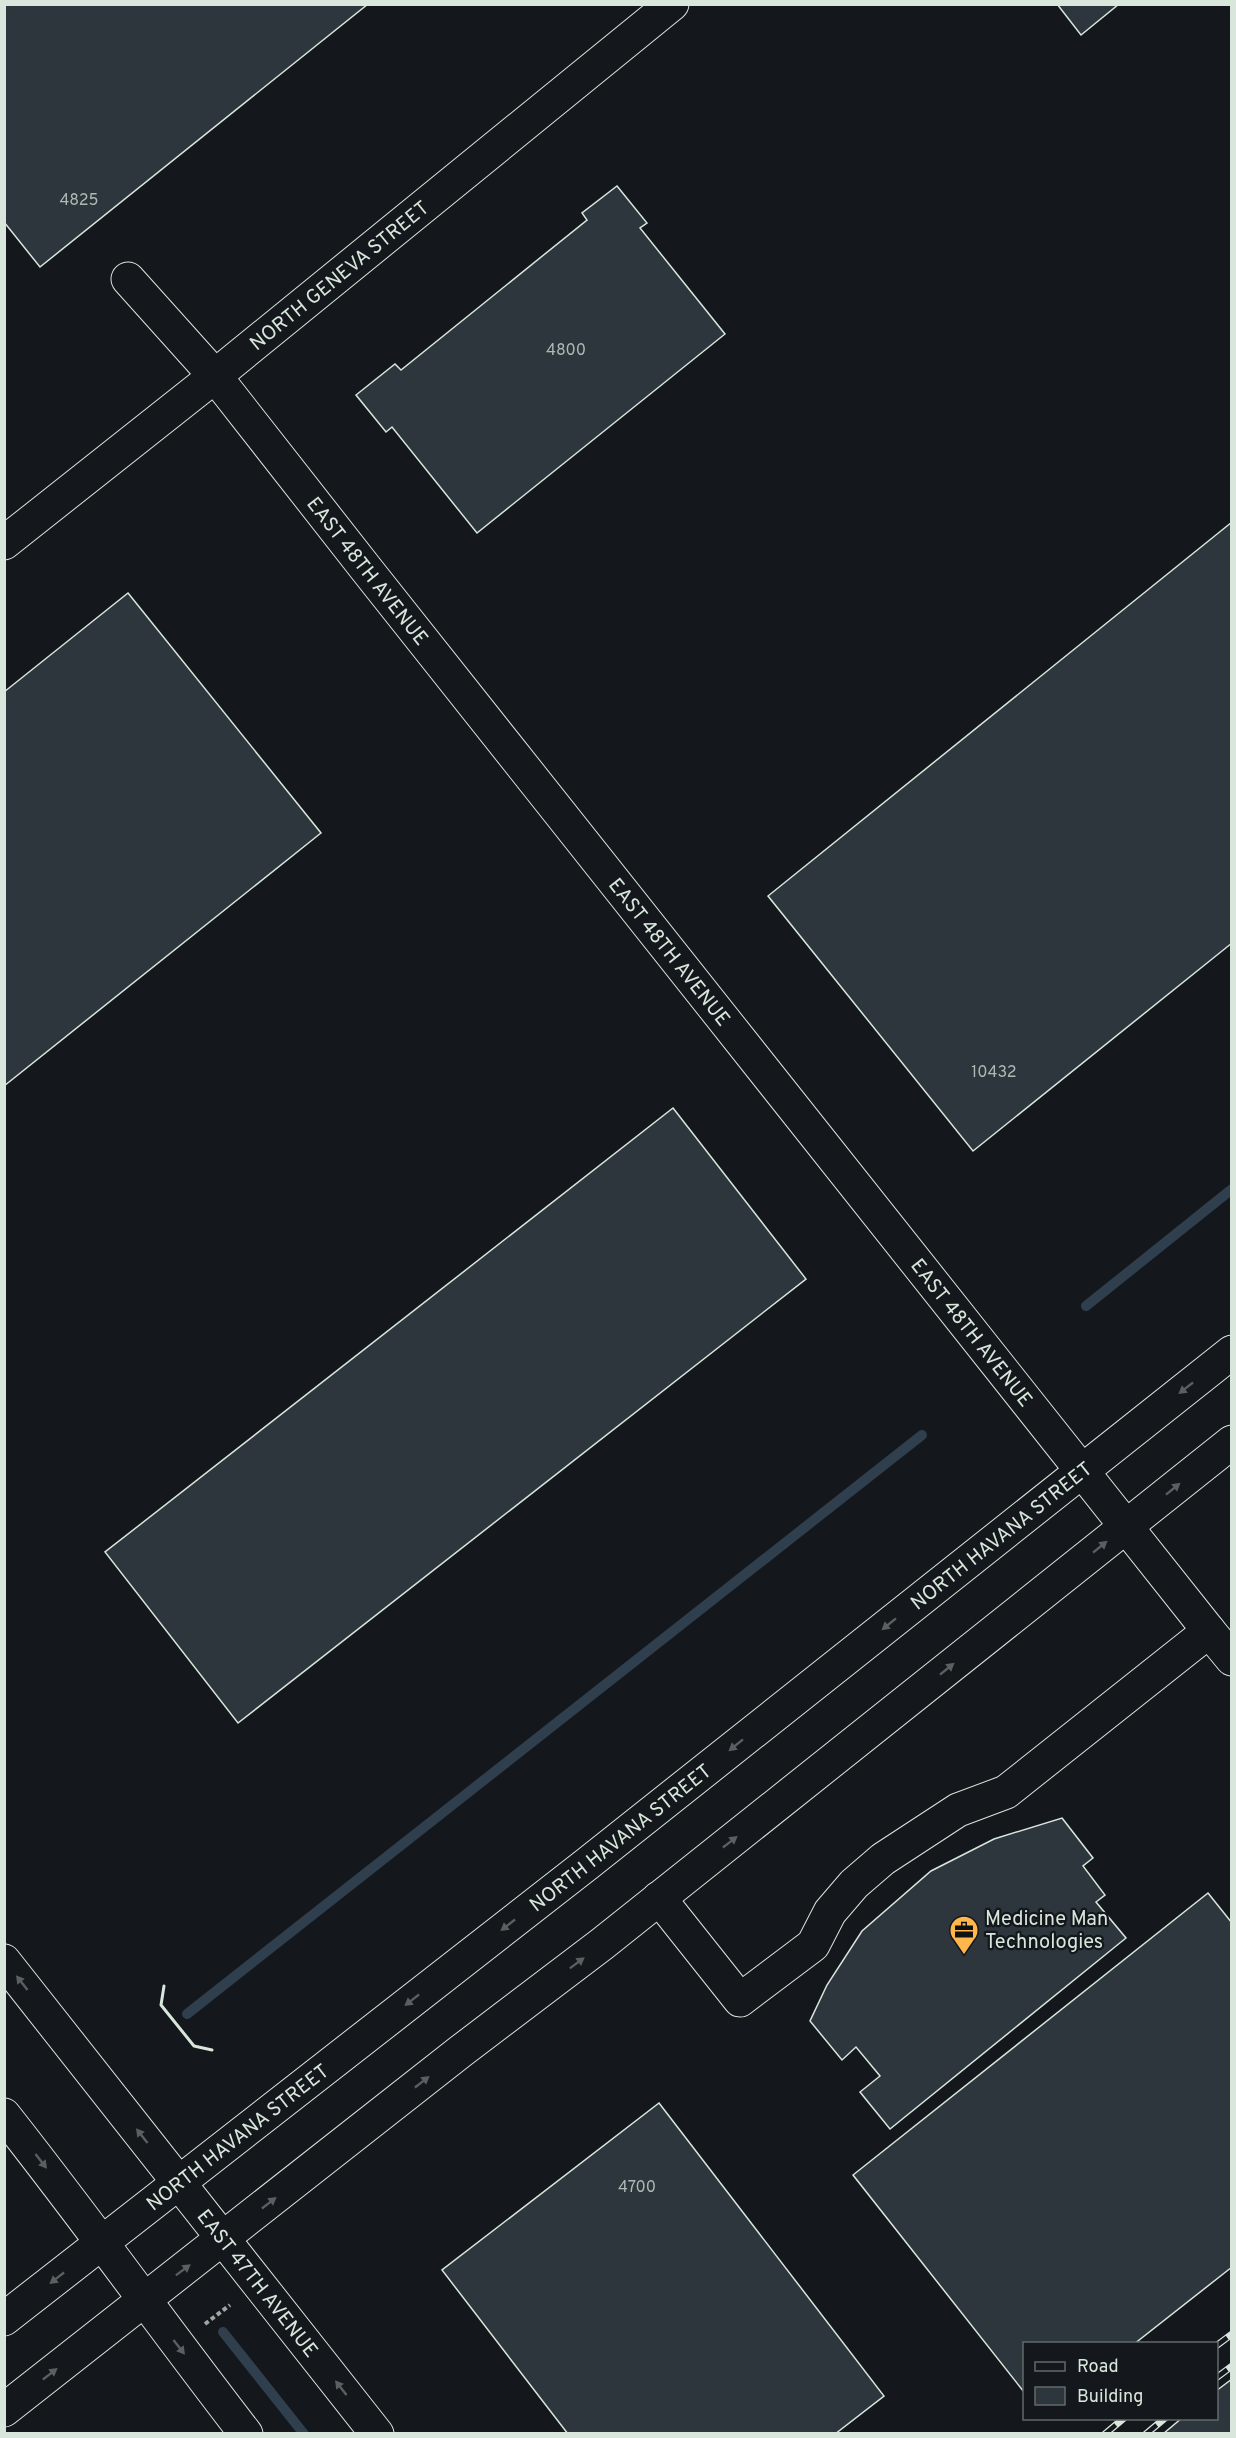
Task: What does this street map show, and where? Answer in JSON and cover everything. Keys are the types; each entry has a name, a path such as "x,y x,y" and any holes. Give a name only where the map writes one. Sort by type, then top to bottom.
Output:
{"main road":[{"name":"NORTH GENEVA STREET","path":"4,543 215,376 672,4"},
{"name":"EAST 48TH AVENUE","path":"128,279 215,376 1232,1659"},
{"name":"NORTH HAVANA STREET","path":"4,2319 587,1864 1232,1352"},
{"path":"4,2410 659,1898 1232,1442"},
{"path":"659,1898 740,2001 813,1945 830,1912 854,1884 883,1859 958,1810 1006,1792 1209,1631"},
{"name":"EAST 47TH AVENUE","path":"4,1961 377,2433"},
{"path":"4,2115 103,2242 143,2300 246,2433"}],"path":[{"path":"204,2325 239,2298"}],"building":[{"path":"4,4 368,4 40,267 4,222"},
{"path":"1057,4 1119,4 1081,35"},
{"path":"617,186 647,223 640,228 725,334 477,533 392,427 386,432 356,395 395,364 401,370 587,220 582,213"},
{"path":"1232,522 1232,943 973,1151 768,896"},
{"path":"128,593 321,833 4,1086 4,692"},
{"path":"673,1108 806,1279 238,1723 105,1552"},
{"path":"1062,1818 1093,1858 1083,1866 1105,1895 1096,1902 1126,1938 890,2129 860,2092 880,2076 856,2047 842,2060 810,2021 827,1985 862,1931 931,1871 994,1839"},
{"path":"1208,1893 1232,1923 1232,2267 1137,2342 1023,2342 1023,2391 853,2175"},
{"path":"659,2103 884,2396 835,2434 568,2434 442,2270"},
{"path":"1232,2379 1232,2434 1163,2434 1180,2420 1218,2420 1218,2390"}],"waterway":[{"path":"1086,1306 1232,1189"},
{"path":"187,2014 922,1435"},
{"path":"223,2332 304,2434"}],"railway":[{"path":"1218,2344 1232,2334"},
{"path":"1218,2376 1232,2366"},
{"path":"1105,2434 1122,2420"},
{"path":"1146,2434 1163,2420"}],"wall":[{"path":"164,1986 161,2005 194,2046 212,2050"}],"place":[{"name":"Medicine Man Technologies","path":"964,1956"}]}
